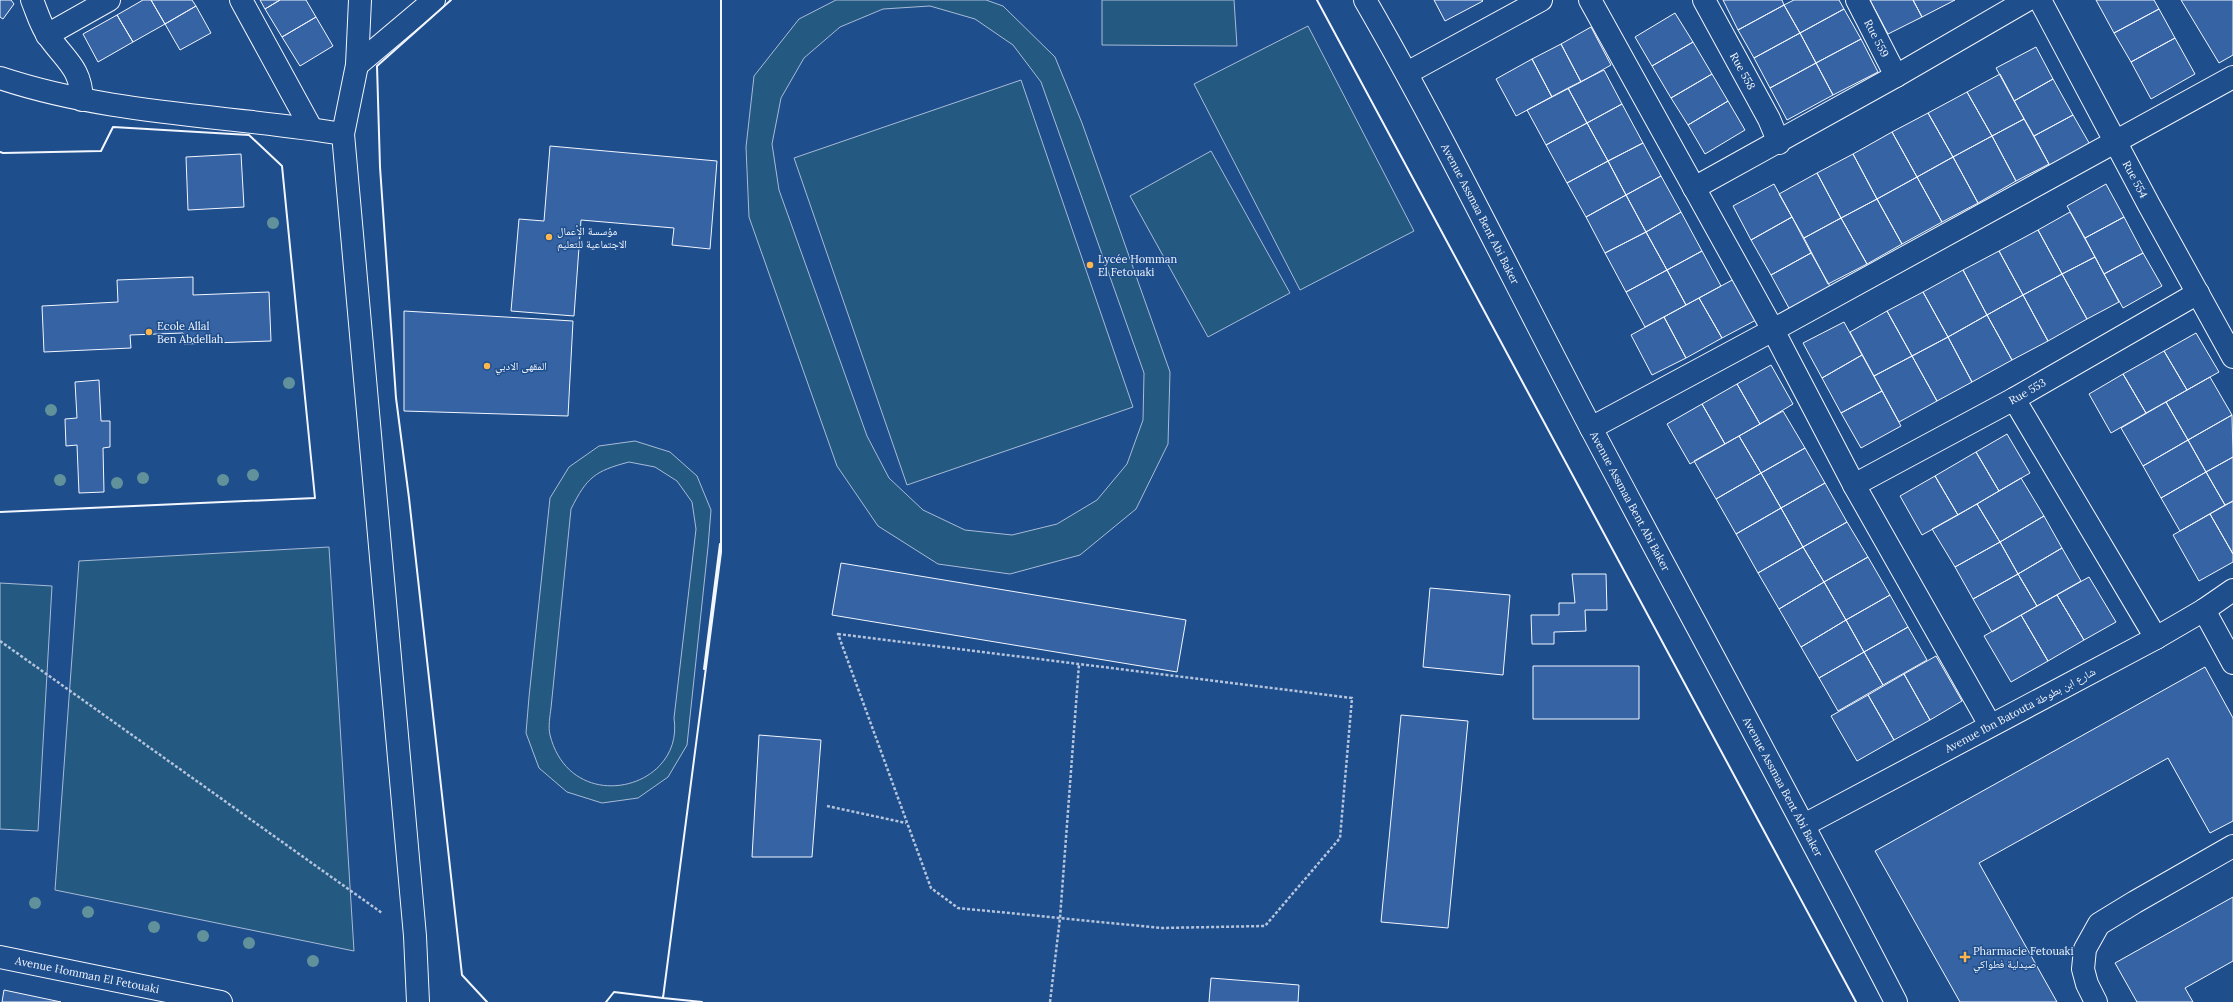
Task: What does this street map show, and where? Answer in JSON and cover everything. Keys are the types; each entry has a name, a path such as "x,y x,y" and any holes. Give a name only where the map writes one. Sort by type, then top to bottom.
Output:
{"street":[{"path":"32,0 47,35 75,68 82,87 82,100"},
{"path":"47,35 109,0"},
{"path":"241,0 311,128"},
{"path":"360,0 357,65 343,134 415,936 418,1002"},
{"path":"357,65 434,0"},
{"name":"Avenue Assmaa Bent Abi Baker","path":"1365,0 1407,72 1591,428 1804,825 1896,1002"},
{"path":"1407,72 1541,0"},
{"path":"1590,0 1773,330 1854,485 1990,725"},
{"name":"Rue 558","path":"1704,0 1769,119 1779,143"},
{"name":"Rue 559","path":"1857,0 1896,76"},
{"path":"1694,188 1779,143 2027,0"},
{"name":"Rue 554","path":"2040,0 2117,142 2149,205 2233,357"},
{"path":"1591,428 2117,142 2233,77"},
{"path":"0,78 39,91 82,100 198,118 311,128 343,134"},
{"name":"Rue 553","path":"1854,485 2014,399 2198,293"},
{"path":"2014,399 2156,638"},
{"name":"Avenue Ibn Batouta شارع ابن بطوطة","path":"1804,825 2156,638 2204,610 2233,590"},
{"path":"2204,610 2233,663"},
{"path":"2096,1002 2087,984 2083,969 2085,949 2100,924 2135,902 2233,846"},
{"name":"Avenue Homman El Fetouaki","path":"0,957 189,999 221,1002"}],"path":[{"path":"838,634 1352,698 1340,838 1265,926 1161,928 958,908 930,888 907,824 838,634"},
{"path":"0,641 415,936"},
{"path":"1050,1002 1060,918 1079,664"},
{"path":"827,806 907,824"}],"shaded area":[{"path":"836,0 986,0 1003,6 1055,57 1082,123 1170,372 1168,444 1136,509 1080,555 1010,574 938,564 878,526 837,466 749,217 746,147 754,76 799,19","holes":["930,6 975,19 1013,45 1041,82 1144,373 1143,420 1127,464 1097,500 1057,524 1012,535 965,530 923,510 889,478 867,436 779,190 772,144 781,98 804,58 840,27 883,9"]},
{"path":"1102,0 1234,0 1237,46 1102,45"},
{"path":"1308,26 1414,231 1300,290 1194,84"},
{"path":"1021,80 1133,407 907,485 794,158"},
{"path":"1211,151 1290,293 1208,337 1130,196"},
{"path":"635,441 670,452 697,476 711,510 687,745 668,777 638,798 602,803 567,792 539,768 526,733 550,498 569,467 599,446","holes":["629,462 655,467 677,481 692,502 696,529 674,718 673,743 662,763 645,777 624,785 601,785 580,777 562,761 549,732 571,509 587,482 600,472"]},
{"path":"329,547 354,951 55,890 79,561"},
{"path":"0,583 52,586 38,831 0,829"}],"building":[{"path":"0,0 11,0 14,4 3,19 0,17"},
{"path":"143,0 151,0 165,24 133,42 117,15"},
{"path":"151,0 192,0 196,6 165,24"},
{"path":"260,0 280,0 265,9"},
{"path":"280,0 306,0 316,17 282,37 265,9"},
{"path":"1434,0 1482,0 1483,1 1445,21"},
{"path":"1723,0 1782,0 1784,5 1738,30"},
{"path":"1794,0 1839,0 1844,9 1800,33 1784,5"},
{"path":"1870,0 1913,0 1922,17 1888,34"},
{"path":"1913,0 1955,0 1922,17"},
{"path":"2096,0 2154,0 2159,9 2114,33"},
{"path":"2181,0 2233,0 2233,55 2219,63"},
{"path":"1784,5 1800,33 1754,58 1738,30"},
{"path":"196,6 211,33 180,50 165,24"},
{"path":"1844,9 1861,39 1816,63 1800,33"},
{"path":"2159,9 2175,38 2131,62 2114,33"},
{"path":"1675,13 1693,42 1652,66 1635,37"},
{"path":"117,15 133,42 98,62 83,34"},
{"path":"316,17 333,46 300,66 282,37"},
{"path":"1591,27 1611,65 1581,82 1561,44"},
{"path":"1800,33 1816,63 1770,88 1754,58"},
{"path":"2175,38 2195,74 2151,99 2131,62"},
{"path":"1861,39 1878,72 1833,95 1816,63"},
{"path":"1693,42 1712,74 1671,98 1652,66"},
{"path":"1561,44 1581,82 1552,97 1532,59"},
{"path":"2036,47 2053,79 2014,101 1996,68"},
{"path":"1532,59 1552,97 1516,116 1496,79"},
{"path":"1816,63 1833,95 1787,120 1770,88"},
{"path":"1604,70 1622,104 1587,123 1568,88"},
{"path":"1712,74 1728,101 1688,125 1671,98"},
{"path":"2000,74 2024,119 1992,136 1967,92"},
{"path":"2053,79 2073,115 2034,136 2014,101"},
{"path":"1568,88 1587,123 1546,145 1527,110"},
{"path":"1967,92 1992,136 1953,157 1928,113"},
{"path":"1728,101 1745,130 1705,154 1688,125"},
{"path":"1622,104 1643,143 1608,161 1587,123"},
{"path":"1928,113 1953,157 1917,177 1892,132"},
{"path":"2073,115 2092,148 2052,170 2034,136"},
{"path":"2024,119 2049,164 2016,181 1992,136"},
{"path":"1587,123 1608,161 1567,183 1546,145"},
{"path":"1892,132 1917,177 1877,199 1853,154"},
{"path":"1992,136 2016,181 1978,203 1953,157"},
{"path":"1643,143 1661,176 1626,195 1608,161"},
{"name":"مؤسسة الأعمال الاجتماعية للتعليم","path":"550,146 717,161 710,249 672,245 674,228 581,220 574,316 511,311 519,219 544,221"},
{"path":"241,154 244,207 188,210 186,157"},
{"path":"1853,154 1877,199 1841,218 1817,173"},
{"path":"1953,157 1978,203 1942,222 1917,177"},
{"path":"1608,161 1626,195 1586,217 1567,183"},
{"path":"1817,173 1841,218 1804,238 1779,194"},
{"path":"1661,176 1681,212 1646,232 1626,195"},
{"path":"1917,177 1942,222 1902,244 1877,199"},
{"path":"1774,184 1792,217 1751,240 1733,206"},
{"path":"2106,184 2124,217 2085,238 2067,206"},
{"path":"1626,195 1646,232 1605,253 1586,217"},
{"path":"1877,199 1902,244 1867,264 1841,218"},
{"path":"1681,212 1702,251 1667,270 1646,232"},
{"path":"2070,212 2095,257 2062,274 2038,230"},
{"path":"1792,217 1811,253 1771,275 1751,240"},
{"path":"2124,217 2143,253 2104,274 2085,238"},
{"path":"1841,218 1867,264 1828,284 1804,238"},
{"path":"2038,230 2062,274 2023,295 1999,251"},
{"path":"1646,232 1667,270 1626,292 1605,253"},
{"path":"1702,251 1721,286 1686,305 1667,270"},
{"path":"1999,251 2023,295 1987,315 1963,270"},
{"path":"1811,253 1831,288 1790,310 1771,275"},
{"path":"2143,253 2162,286 2123,308 2104,274"},
{"path":"2095,257 2119,302 2087,319 2062,274"},
{"path":"1667,270 1686,305 1645,327 1626,292"},
{"path":"1963,270 1987,315 1948,337 1923,292"},
{"path":"2062,274 2087,319 2048,341 2023,295"},
{"path":"193,277 193,295 269,292 271,341 184,344 183,333 130,335 131,348 44,352 42,306 118,302 117,280"},
{"path":"1734,279 1756,320 1722,338 1699,298"},
{"path":"1923,292 1948,337 1912,356 1887,311"},
{"path":"2023,295 2048,341 2012,360 1987,315"},
{"path":"1699,298 1722,338 1686,358 1664,317"},
{"name":"المقهى الادبي","path":"404,311 573,321 568,416 404,411"},
{"path":"1887,311 1912,356 1874,376 1850,332"},
{"path":"1987,315 2012,360 1972,382 1948,337"},
{"path":"1664,317 1686,358 1652,375 1631,335"},
{"path":"1844,322 1862,355 1822,378 1803,343"},
{"path":"2196,333 2219,372 2187,390 2164,351"},
{"path":"1948,337 1972,382 1937,401 1912,356"},
{"path":"2164,351 2187,390 2146,413 2123,374"},
{"path":"1862,355 1882,391 1841,413 1822,378"},
{"path":"1912,356 1937,401 1899,422 1874,376"},
{"path":"1771,365 1793,404 1760,424 1737,384"},
{"path":"2123,374 2146,413 2111,433 2089,394"},
{"path":"2210,377 2232,415 2188,440 2166,402"},
{"path":"99,380 101,421 110,421 110,447 103,448 104,492 79,493 77,445 66,446 65,419 77,418 75,382"},
{"path":"1737,384 1760,424 1725,444 1702,404"},
{"path":"1882,391 1901,426 1861,448 1841,413"},
{"path":"2166,402 2188,440 2143,466 2121,428"},
{"path":"1702,404 1725,444 1690,464 1667,424"},
{"path":"1783,411 1805,448 1761,473 1739,436"},
{"path":"2232,415 2233,457 2206,472 2188,440"},
{"path":"2007,434 2030,473 1999,491 1976,452"},
{"path":"1739,436 1761,473 1716,499 1694,461"},
{"path":"2188,440 2206,472 2161,498 2143,466"},
{"path":"1805,448 1825,483 1781,508 1761,473"},
{"path":"1976,452 1999,491 1958,515 1935,476"},
{"path":"2233,457 2233,501 2225,505 2206,472"},
{"path":"2206,472 2225,505 2180,531 2161,498"},
{"path":"1761,473 1781,508 1736,534 1716,499"},
{"path":"1935,476 1958,515 1922,535 1900,496"},
{"path":"2021,478 2044,516 2000,542 1977,504"},
{"path":"1825,483 1847,522 1803,547 1781,508"},
{"path":"2233,501 2233,554 2210,514"},
{"path":"1977,504 2000,542 1955,567 1932,529"},
{"path":"1781,508 1803,547 1758,573 1736,534"},
{"path":"2210,514 2233,554 2233,562 2199,581 2173,535"},
{"path":"2044,516 2062,548 2018,574 2000,542"},
{"path":"1847,522 1868,557 1824,582 1803,547"},
{"path":"2000,542 2018,574 1973,599 1955,567"},
{"path":"1803,547 1824,582 1779,609 1758,573"},
{"path":"2062,548 2081,581 2037,606 2018,574"},
{"path":"1868,557 1890,595 1846,620 1824,582"},
{"path":"841,563 1186,620 1177,672 832,615"},
{"path":"1572,574 1606,574 1607,610 1585,610 1586,631 1554,632 1554,644 1532,644 1531,615 1559,615 1559,603 1575,603"},
{"path":"2018,574 2037,606 1992,632 1973,599"},
{"path":"2089,577 2116,622 2084,640 2057,595"},
{"path":"1824,582 1846,620 1801,647 1779,609"},
{"path":"1430,588 1510,595 1503,675 1423,667"},
{"path":"1890,595 1908,627 1864,652 1846,620"},
{"path":"2057,595 2084,640 2048,661 2021,615"},
{"path":"2021,615 2048,661 2011,682 1984,636"},
{"path":"1846,620 1864,652 1819,678 1801,647"},
{"path":"1908,627 1927,660 1883,685 1864,652"},
{"path":"1864,652 1883,685 1838,711 1819,678"},
{"path":"1936,656 1962,701 1930,720 1904,674"},
{"path":"1533,666 1639,666 1639,719 1533,719"},
{"path":"2205,667 2233,718 2233,821 2210,833 2168,758 1979,863 2057,1002 1960,1002 1875,851"},
{"path":"1904,674 1930,720 1894,740 1868,695"},
{"path":"1868,695 1894,740 1857,761 1831,716"},
{"path":"1401,715 1468,721 1448,928 1381,922"},
{"path":"759,735 821,740 812,857 752,857"},
{"path":"2233,897 2233,961 2185,988 2193,1002 2137,1002 2115,963"},
{"path":"1211,978 1299,985 1298,1002 1209,1002"},
{"path":"4,990 61,1002 2,1002"}],"wall":[{"path":"451,0 377,66 380,167 396,398 409,498 462,975 487,1002"},
{"path":"606,1002 614,992 663,998 721,552 721,0"},
{"path":"1317,0 1856,1002"},
{"path":"0,152 101,151 113,127 249,135 282,166 315,498 0,512"},
{"path":"704,669 720,544"},
{"path":"663,996 663,998 702,1002"}],"place":[{"name":"مؤسسة الأعمال الاجتماعية للتعليم","path":"549,237"},
{"name":"Lycée Homman El Fetouaki","path":"1090,265"},
{"name":"Ecole Allal Ben Abdellah","path":"149,332"},
{"name":"المقهى الادبي","path":"487,366"},
{"name":"Pharmacie Fetouaki صيدلية فطواكي","path":"1965,957"}]}
